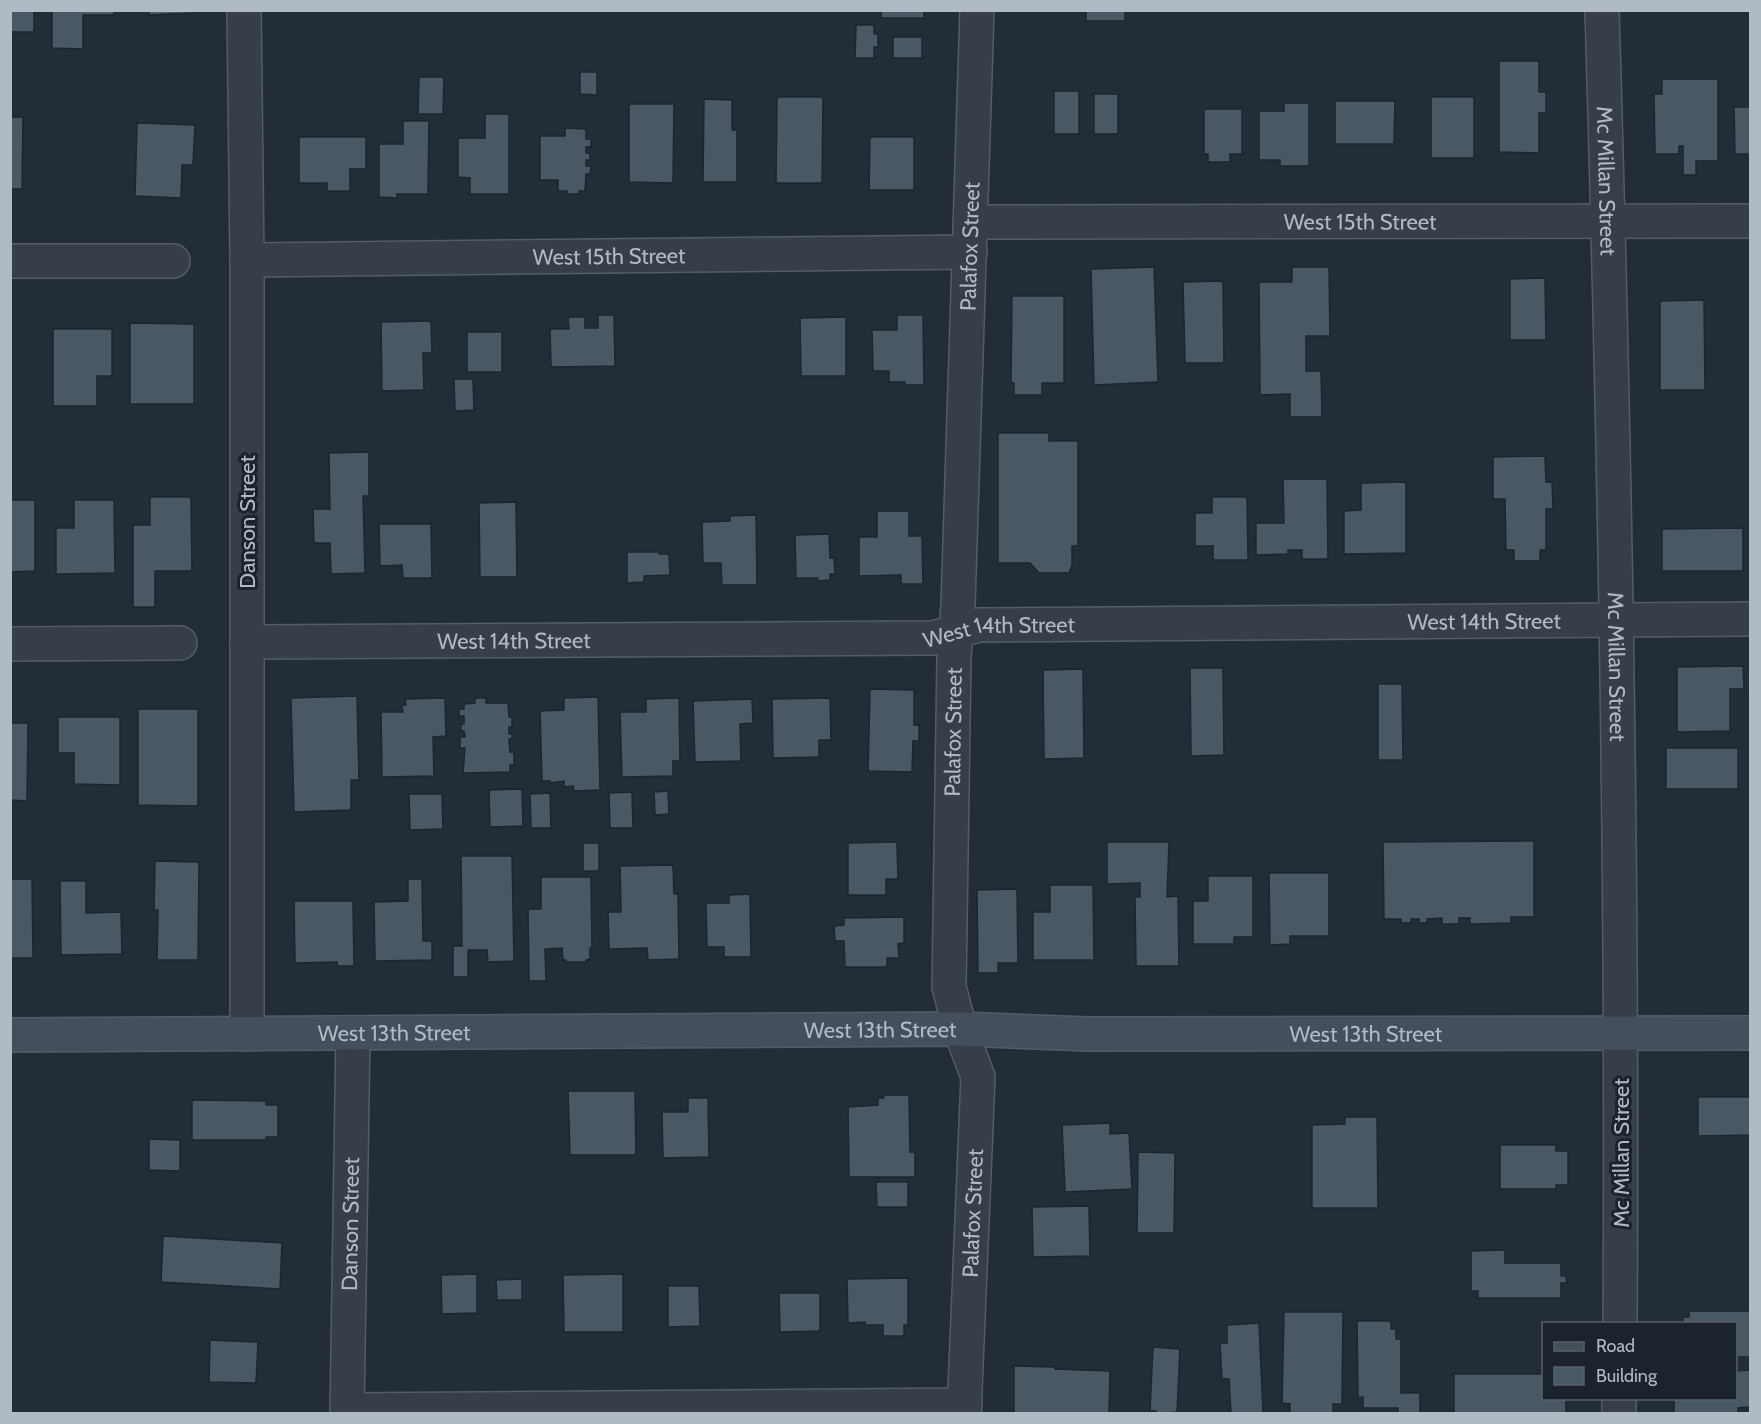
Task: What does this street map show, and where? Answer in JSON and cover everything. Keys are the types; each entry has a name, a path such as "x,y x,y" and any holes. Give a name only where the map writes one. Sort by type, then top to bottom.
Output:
{"street":[{"name":"Danson Street","path":"244,10 247,260 247,1034"},
{"name":"Palafox Street","path":"964,1409 978,1077 960,1029 949,987 956,630 977,10"},
{"name":"Mc Millan Street","path":"1602,10 1608,222 1622,1033 1620,1322"},
{"name":"West 15th Street","path":"247,260 971,237 1608,222 1750,221"},
{"path":"10,261 173,261"},
{"name":"West 14th Street","path":"247,642 933,638 979,625 1750,619"},
{"path":"10,644 180,643"},
{"name":"West 13th Street","path":"10,1035 960,1029 1088,1034 1750,1032"},
{"name":"Danson Street","path":"347,1412 352,1033"},
{"path":"347,1412 964,1409"}],"building":[{"path":"10,10 34,10 34,32 10,32"},
{"path":"52,10 114,10 114,15 83,15 83,49 52,48"},
{"path":"149,10 192,10 192,13 149,15"},
{"path":"881,10 924,10 924,18 881,18"},
{"path":"1086,10 1125,10 1125,21 1086,21"},
{"path":"856,25 874,25 874,34 878,34 878,47 874,47 874,58 855,58"},
{"path":"893,37 922,37 922,58 893,58"},
{"path":"1499,61 1539,61 1539,92 1546,92 1546,113 1539,113 1539,153 1499,152"},
{"path":"580,72 597,72 597,95 580,94"},
{"path":"419,77 444,77 443,114 418,114"},
{"path":"1662,79 1718,79 1718,161 1696,161 1696,175 1683,175 1683,146 1679,146 1679,154 1655,154 1654,94 1662,94"},
{"path":"1054,91 1079,91 1079,134 1054,134"},
{"path":"1094,94 1118,94 1118,134 1094,134"},
{"path":"777,97 823,97 822,183 776,183"},
{"path":"1431,97 1474,97 1474,158 1431,158"},
{"path":"704,99 732,100 732,130 737,130 737,182 703,182"},
{"path":"1335,101 1395,101 1394,144 1335,144"},
{"path":"1284,103 1309,103 1309,166 1280,166 1280,160 1259,160 1259,111 1284,111"},
{"path":"629,104 674,104 673,183 629,182"},
{"path":"1734,107 1750,107 1750,154 1735,154"},
{"path":"1204,109 1242,109 1242,154 1230,154 1230,162 1208,162 1208,154 1204,154"},
{"path":"485,114 509,114 509,194 470,194 470,178 458,177 458,138 485,138"},
{"path":"10,117 23,117 22,189 10,189"},
{"path":"403,121 429,121 428,194 397,194 397,198 379,197 379,144 403,144"},
{"path":"137,123 195,125 193,165 182,165 181,198 135,196"},
{"path":"565,128 586,129 586,139 591,139 591,147 586,147 586,153 590,153 590,160 586,160 586,166 591,166 590,174 586,174 585,191 579,191 579,194 558,191 558,180 540,180 540,136 565,136"},
{"path":"299,137 366,137 366,169 350,169 350,191 327,191 327,183 299,183"},
{"path":"870,137 914,137 914,190 869,190"},
{"path":"1154,267 1158,382 1094,385 1091,269"},
{"path":"1292,267 1329,267 1330,336 1306,336 1306,371 1321,371 1322,417 1290,417 1290,394 1260,395 1259,282 1292,282"},
{"path":"1545,278 1546,340 1510,340 1510,279"},
{"path":"1223,281 1224,363 1185,363 1183,282"},
{"path":"1012,296 1064,296 1064,383 1042,383 1042,395 1014,395 1014,383 1011,383"},
{"path":"1704,300 1705,390 1660,390 1660,301"},
{"path":"598,315 614,315 615,366 551,367 550,329 569,329 568,317 585,317 585,328 598,328"},
{"path":"897,315 923,315 924,385 889,382 889,371 873,371 872,330 897,330"},
{"path":"846,317 846,376 801,376 800,318"},
{"path":"431,321 432,353 423,353 424,390 382,391 381,322"},
{"path":"130,323 194,324 194,404 130,404"},
{"path":"53,329 112,329 112,376 97,376 97,406 53,406"},
{"path":"467,332 502,332 502,372 467,372"},
{"path":"454,379 473,379 474,410 455,411"},
{"path":"998,433 1049,433 1049,441 1078,441 1078,546 1072,546 1072,565 1069,573 1039,573 1030,563 998,563"},
{"path":"369,452 369,496 363,496 365,573 331,574 330,543 314,543 313,509 330,509 329,453"},
{"path":"1545,456 1546,482 1552,482 1553,509 1546,509 1546,550 1540,550 1540,561 1514,561 1514,550 1506,550 1505,499 1493,499 1493,457"},
{"path":"1283,479 1327,479 1328,559 1302,559 1302,550 1288,550 1288,554 1256,555 1256,523 1284,523"},
{"path":"1406,482 1406,553 1344,554 1344,511 1361,510 1361,483"},
{"path":"150,497 191,497 192,571 155,571 155,607 133,607 133,525 150,525"},
{"path":"1212,497 1247,497 1248,560 1213,560 1213,546 1195,546 1195,513 1212,513"},
{"path":"10,500 35,500 35,571 10,572"},
{"path":"74,500 114,500 115,573 56,574 56,528 74,528"},
{"path":"516,502 517,577 480,577 479,503"},
{"path":"877,511 909,511 909,536 922,536 923,584 901,584 901,575 859,576 859,537 877,537"},
{"path":"756,515 757,585 722,585 721,563 703,563 702,522 730,521 730,516"},
{"path":"379,524 431,524 432,578 403,578 402,565 380,566"},
{"path":"1743,528 1743,571 1662,571 1662,529"},
{"path":"829,534 830,558 834,558 835,574 830,574 830,580 796,578 795,535"},
{"path":"627,552 669,554 670,575 644,576 644,582 627,583"},
{"path":"1743,666 1744,689 1730,689 1730,731 1677,732 1677,667"},
{"path":"1190,668 1223,668 1224,755 1191,756"},
{"path":"1083,669 1084,758 1044,759 1043,670"},
{"path":"1378,684 1402,684 1403,760 1378,760"},
{"path":"870,689 914,690 914,725 919,725 919,741 913,741 912,772 868,771"},
{"path":"357,696 359,780 351,780 351,810 294,812 291,698"},
{"path":"598,697 600,790 574,791 573,786 564,787 564,781 550,783 550,781 542,781 540,711 564,710 564,698"},
{"path":"445,698 446,736 433,737 434,776 382,777 381,712 403,712 402,705 406,705 405,699"},
{"path":"475,698 486,698 486,703 508,703 509,717 512,717 512,727 509,727 509,734 512,734 512,739 509,739 510,752 514,752 514,765 510,765 510,772 463,773 465,748 460,748 460,737 465,737 464,731 461,731 464,716 459,716 459,709 464,709 464,704 475,703"},
{"path":"679,698 680,761 673,761 673,776 622,777 620,712 646,712 646,699"},
{"path":"830,698 831,740 819,740 819,757 773,758 772,699"},
{"path":"752,699 753,723 740,724 741,761 695,762 693,701"},
{"path":"138,709 198,709 198,806 138,805"},
{"path":"58,717 120,717 120,785 74,784 74,753 58,753"},
{"path":"10,723 28,723 27,801 10,800"},
{"path":"1666,748 1738,748 1738,789 1666,789"},
{"path":"522,789 523,826 490,827 489,790"},
{"path":"668,791 669,814 655,815 654,792"},
{"path":"632,792 633,828 610,828 609,793"},
{"path":"550,793 551,828 531,828 530,794"},
{"path":"409,794 442,794 443,829 410,830"},
{"path":"1534,841 1534,917 1511,917 1511,923 1470,924 1470,918 1459,918 1459,924 1442,924 1442,918 1427,919 1427,923 1419,923 1419,919 1411,919 1411,923 1401,923 1401,919 1384,919 1383,842"},
{"path":"897,842 898,879 886,879 886,895 848,895 848,843"},
{"path":"1107,842 1169,842 1167,897 1178,896 1179,966 1136,966 1135,897 1140,897 1140,883 1107,884"},
{"path":"583,843 599,843 599,871 583,871"},
{"path":"461,856 512,856 514,961 488,962 487,950 468,950 468,977 453,977 453,946 462,946"},
{"path":"155,861 199,862 198,960 157,960 158,910 154,910"},
{"path":"673,865 674,894 678,894 679,959 648,960 647,948 609,949 608,912 621,912 620,866"},
{"path":"1269,873 1329,873 1329,936 1290,936 1290,944 1270,945"},
{"path":"1208,876 1253,876 1253,937 1234,937 1234,944 1193,944 1193,901 1208,901"},
{"path":"541,877 591,877 592,948 590,948 590,959 586,962 566,962 563,960 562,948 545,949 546,981 529,981 528,909 541,909"},
{"path":"10,879 32,879 33,958 10,958"},
{"path":"408,879 422,879 423,941 432,941 432,960 375,961 374,902 408,901"},
{"path":"60,881 86,881 86,913 121,912 122,954 61,955"},
{"path":"1050,885 1093,885 1094,960 1033,960 1033,912 1050,912"},
{"path":"1017,889 1018,963 998,963 998,973 978,973 977,890"},
{"path":"750,894 751,957 724,957 724,947 707,947 706,903 729,903 729,895"},
{"path":"294,901 353,901 354,966 338,966 337,962 295,963"},
{"path":"904,917 904,943 898,944 899,958 887,958 887,967 845,967 844,941 835,941 834,926 844,925 844,918"},
{"path":"568,1091 635,1091 636,1155 570,1155"},
{"path":"884,1095 909,1095 910,1152 915,1152 915,1177 849,1177 848,1107 878,1105 878,1098 884,1098"},
{"path":"1698,1097 1750,1097 1750,1135 1698,1136"},
{"path":"688,1098 708,1098 709,1157 663,1158 662,1112 688,1112"},
{"path":"192,1100 266,1101 266,1105 278,1105 278,1137 266,1137 266,1140 192,1140"},
{"path":"1345,1117 1377,1117 1378,1208 1312,1208 1312,1125 1345,1124"},
{"path":"1110,1123 1110,1134 1129,1133 1132,1189 1065,1192 1062,1125"},
{"path":"149,1139 180,1140 180,1171 149,1170"},
{"path":"1500,1145 1556,1145 1556,1151 1568,1151 1568,1185 1556,1185 1556,1189 1500,1189"},
{"path":"1138,1152 1175,1153 1174,1233 1137,1233"},
{"path":"876,1182 908,1182 908,1207 877,1207"},
{"path":"1089,1206 1090,1256 1033,1257 1032,1207"},
{"path":"163,1236 282,1243 280,1289 161,1282"},
{"path":"1505,1250 1505,1263 1561,1263 1561,1276 1566,1276 1567,1283 1561,1283 1561,1298 1478,1298 1478,1291 1471,1291 1471,1251"},
{"path":"477,1274 477,1313 442,1314 441,1275"},
{"path":"623,1274 623,1332 564,1332 563,1275"},
{"path":"908,1278 908,1325 904,1325 904,1336 883,1336 883,1325 865,1325 865,1322 848,1323 847,1279"},
{"path":"522,1279 522,1300 497,1300 496,1280"},
{"path":"668,1286 699,1286 700,1326 668,1327"},
{"path":"779,1293 820,1293 820,1331 780,1332"},
{"path":"1689,1311 1750,1311 1750,1357 1737,1357 1737,1322 1683,1322 1683,1317 1689,1317"},
{"path":"1284,1312 1343,1312 1342,1404 1333,1404 1333,1414 1290,1414 1290,1404 1282,1403"},
{"path":"1357,1321 1391,1321 1391,1329 1396,1329 1396,1339 1401,1339 1401,1393 1420,1393 1420,1414 1398,1414 1398,1408 1363,1408 1363,1397 1358,1398"},
{"path":"1259,1323 1263,1413 1231,1414 1229,1379 1222,1379 1220,1343 1227,1343 1227,1325"},
{"path":"210,1340 258,1342 256,1383 209,1382"},
{"path":"1153,1347 1180,1349 1177,1412 1156,1414 1156,1411 1150,1411"},
{"path":"1014,1366 1110,1371 1109,1414 1014,1414"},
{"path":"1750,1370 1750,1407 1738,1408 1738,1414 1674,1414 1674,1400 1737,1400 1737,1371"},
{"path":"1454,1374 1542,1374 1542,1400 1566,1400 1566,1414 1454,1414"}]}
